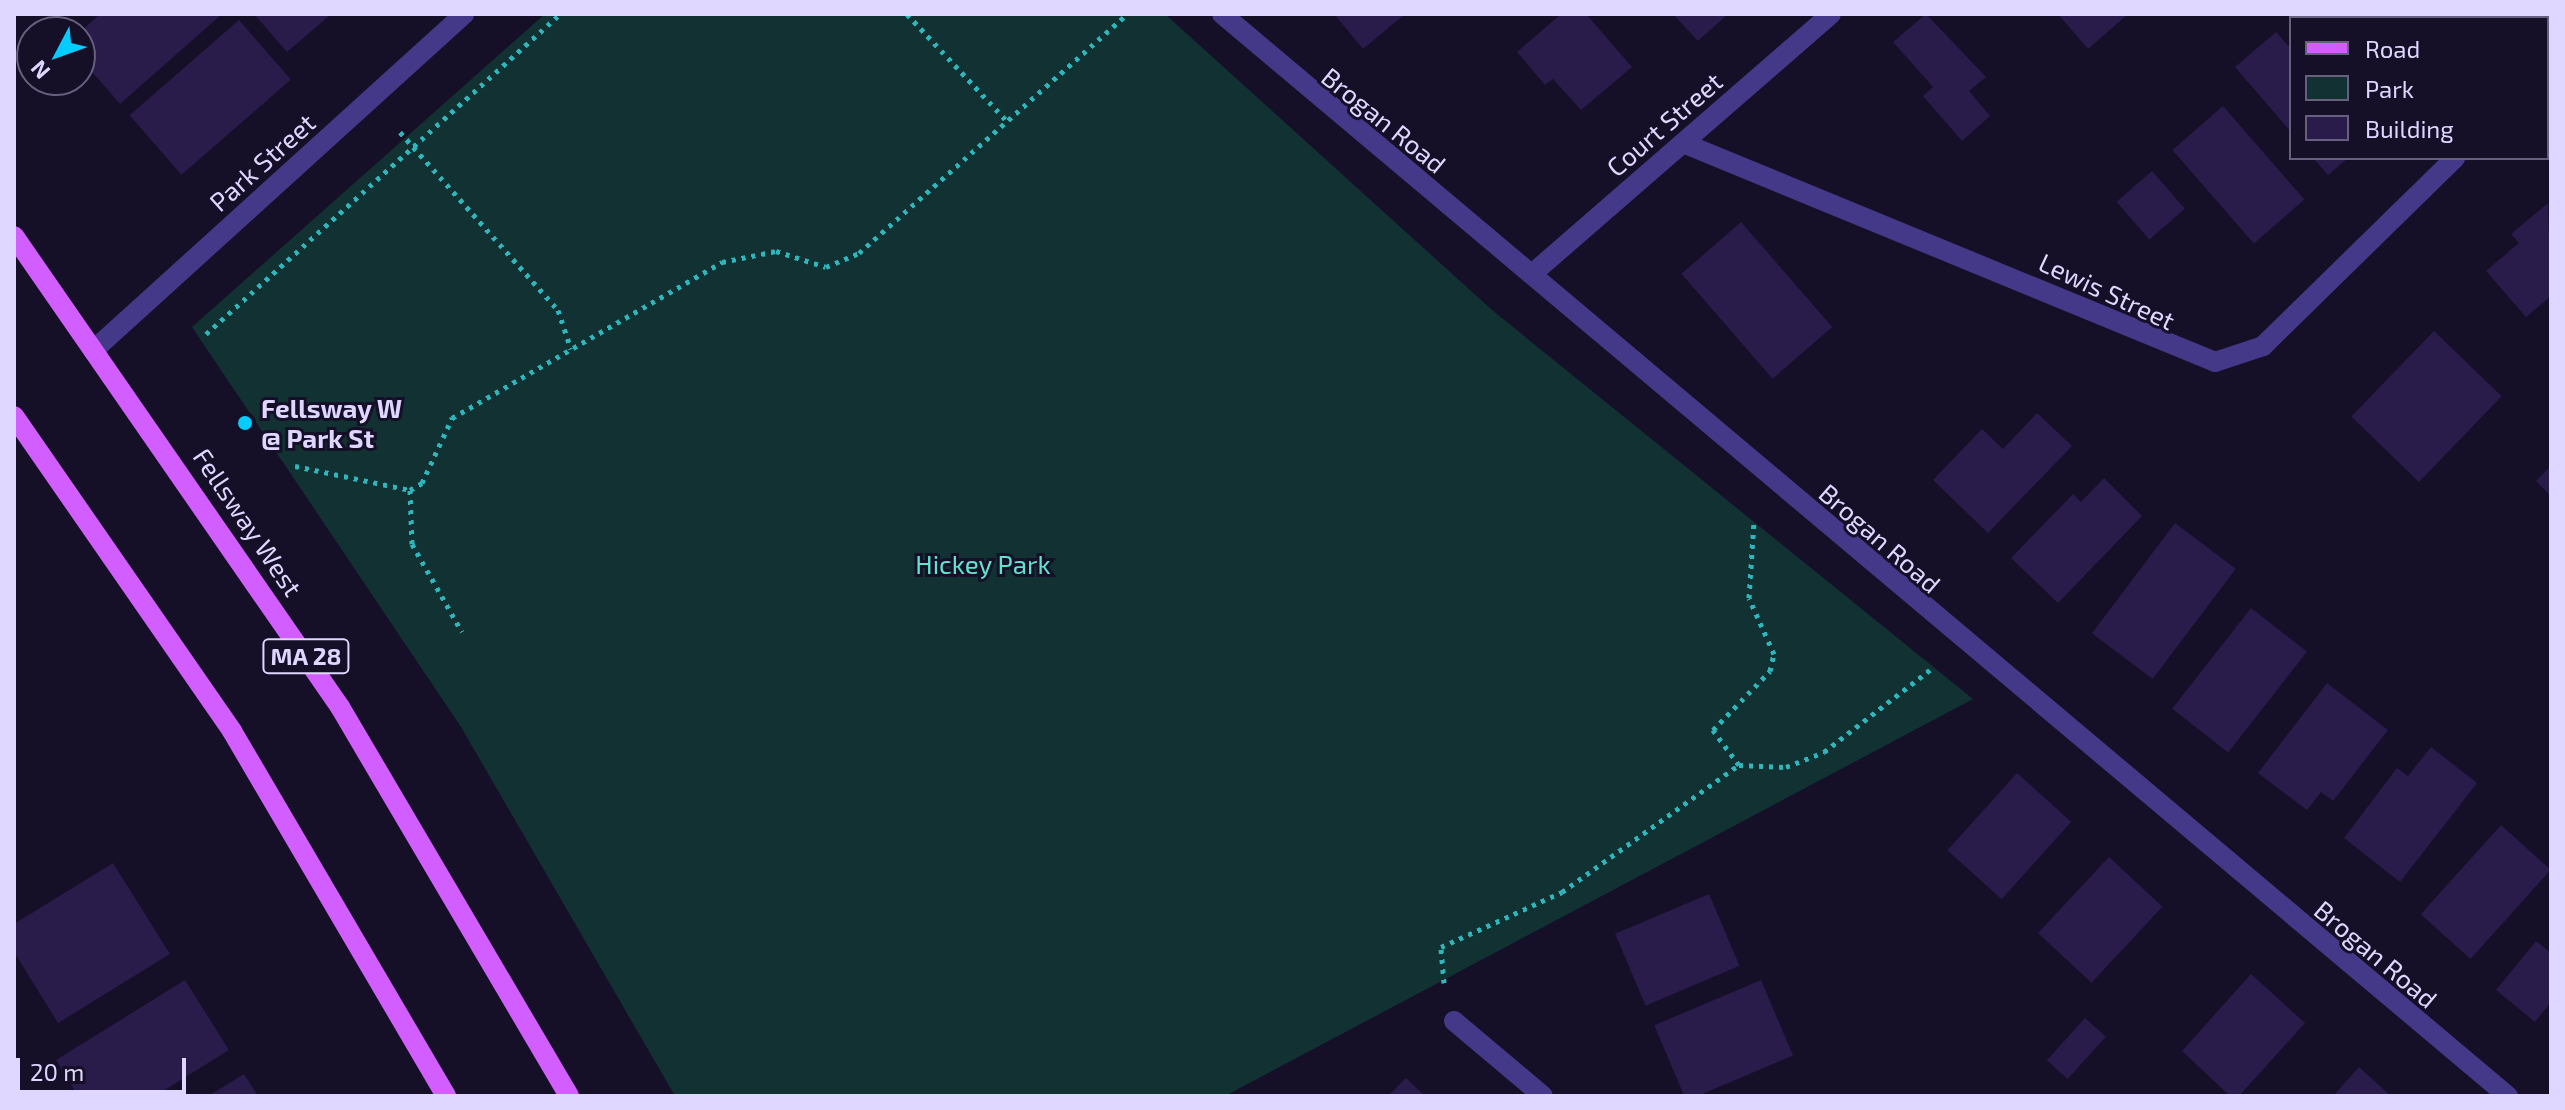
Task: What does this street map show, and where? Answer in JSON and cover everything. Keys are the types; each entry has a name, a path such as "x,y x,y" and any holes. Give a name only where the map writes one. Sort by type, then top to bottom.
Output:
{"main road":[{"name":"Fellsway West","path":"14,236 96,348 340,707 569,1096"},
{"path":"14,416 232,731 446,1096"}],"street":[{"name":"Park Street","path":"96,348 464,14"},
{"name":"Brogan Road","path":"1222,14 2508,1096"},
{"name":"Court Street","path":"1532,274 1831,14"},
{"name":"Lewis Street","path":"1683,143 2215,362 2263,346 2453,160"},
{"path":"1454,1021 1543,1096"}],"path":[{"path":"206,334 560,14"},
{"path":"907,14 1005,119"},
{"path":"295,466 410,490 422,483 452,418 722,262 776,251 826,267 859,253 1005,119 1126,15"},
{"path":"400,132 558,310 571,349"},
{"path":"410,490 412,544 462,632"},
{"path":"1739,765 1713,730 1770,671 1774,654 1749,598 1754,521"},
{"path":"1454,1021 1441,947 1562,892 1739,765 1786,767 1824,752 1931,669"}],"green space":[{"name":"Hickey Park","path":"545,14 1165,14 1492,310 1973,699 1225,1096 675,1096 461,727 192,327"}],"building":[{"path":"100,14 222,14 120,104 96,76 96,18"},
{"path":"254,14 327,14 329,16 287,52"},
{"path":"1334,14 1405,14 1363,49"},
{"path":"1561,14 1586,14 1632,67 1581,110 1553,79 1545,85 1517,52"},
{"path":"1673,14 1728,14 1698,41"},
{"path":"1926,14 1986,77 1969,91 1990,116 1962,141 1923,96 1933,87 1893,42"},
{"path":"2058,14 2128,14 2088,49"},
{"path":"2328,14 2427,14 2427,16"},
{"path":"239,20 291,80 181,175 130,115"},
{"path":"2276,32 2289,47 2289,130 2235,67"},
{"path":"2223,106 2304,200 2254,244 2172,150"},
{"path":"2315,160 2346,160 2328,175"},
{"path":"2152,171 2185,209 2149,240 2117,202"},
{"path":"2548,203 2551,296 2526,317 2486,271 2519,243 2511,234"},
{"path":"1741,222 1832,327 1773,379 1681,274"},
{"path":"2434,331 2502,396 2419,482 2351,417"},
{"path":"2037,413 2072,446 1988,533 1933,480 1982,429 2003,449"},
{"path":"2551,466 2551,496 2536,481"},
{"path":"2104,478 2142,516 2058,603 2011,558 2073,494 2081,502"},
{"path":"2175,523 2236,569 2153,679 2092,633"},
{"path":"2251,608 2307,652 2228,753 2172,709"},
{"path":"2327,683 2388,730 2333,801 2321,792 2307,810 2258,773"},
{"path":"2431,747 2477,783 2400,882 2344,838 2397,768 2408,776"},
{"path":"2017,773 2071,822 2002,899 1947,850"},
{"path":"2501,825 2551,870 2470,959 2421,914"},
{"path":"2109,857 2162,907 2091,983 2038,933"},
{"path":"113,863 170,954 58,1023 14,952 14,924"},
{"path":"1709,894 1739,966 1646,1006 1615,934"},
{"path":"2536,941 2551,953 2551,1002 2535,1022 2496,990"},
{"path":"2251,974 2305,1023 2239,1096 2230,1096 2182,1051"},
{"path":"185,980 229,1050 155,1096 78,1096 56,1060"},
{"path":"1761,980 1793,1055 1698,1096 1684,1096 1654,1025"},
{"path":"2085,1018 2106,1037 2068,1079 2047,1060"},
{"path":"2359,1067 2391,1096 2333,1096"},
{"path":"244,1074 258,1096 208,1096"},
{"path":"1406,1078 1425,1096 1388,1096"}],"place":[{"name":"Fellsway W @ Park St","path":"245,423"}]}
